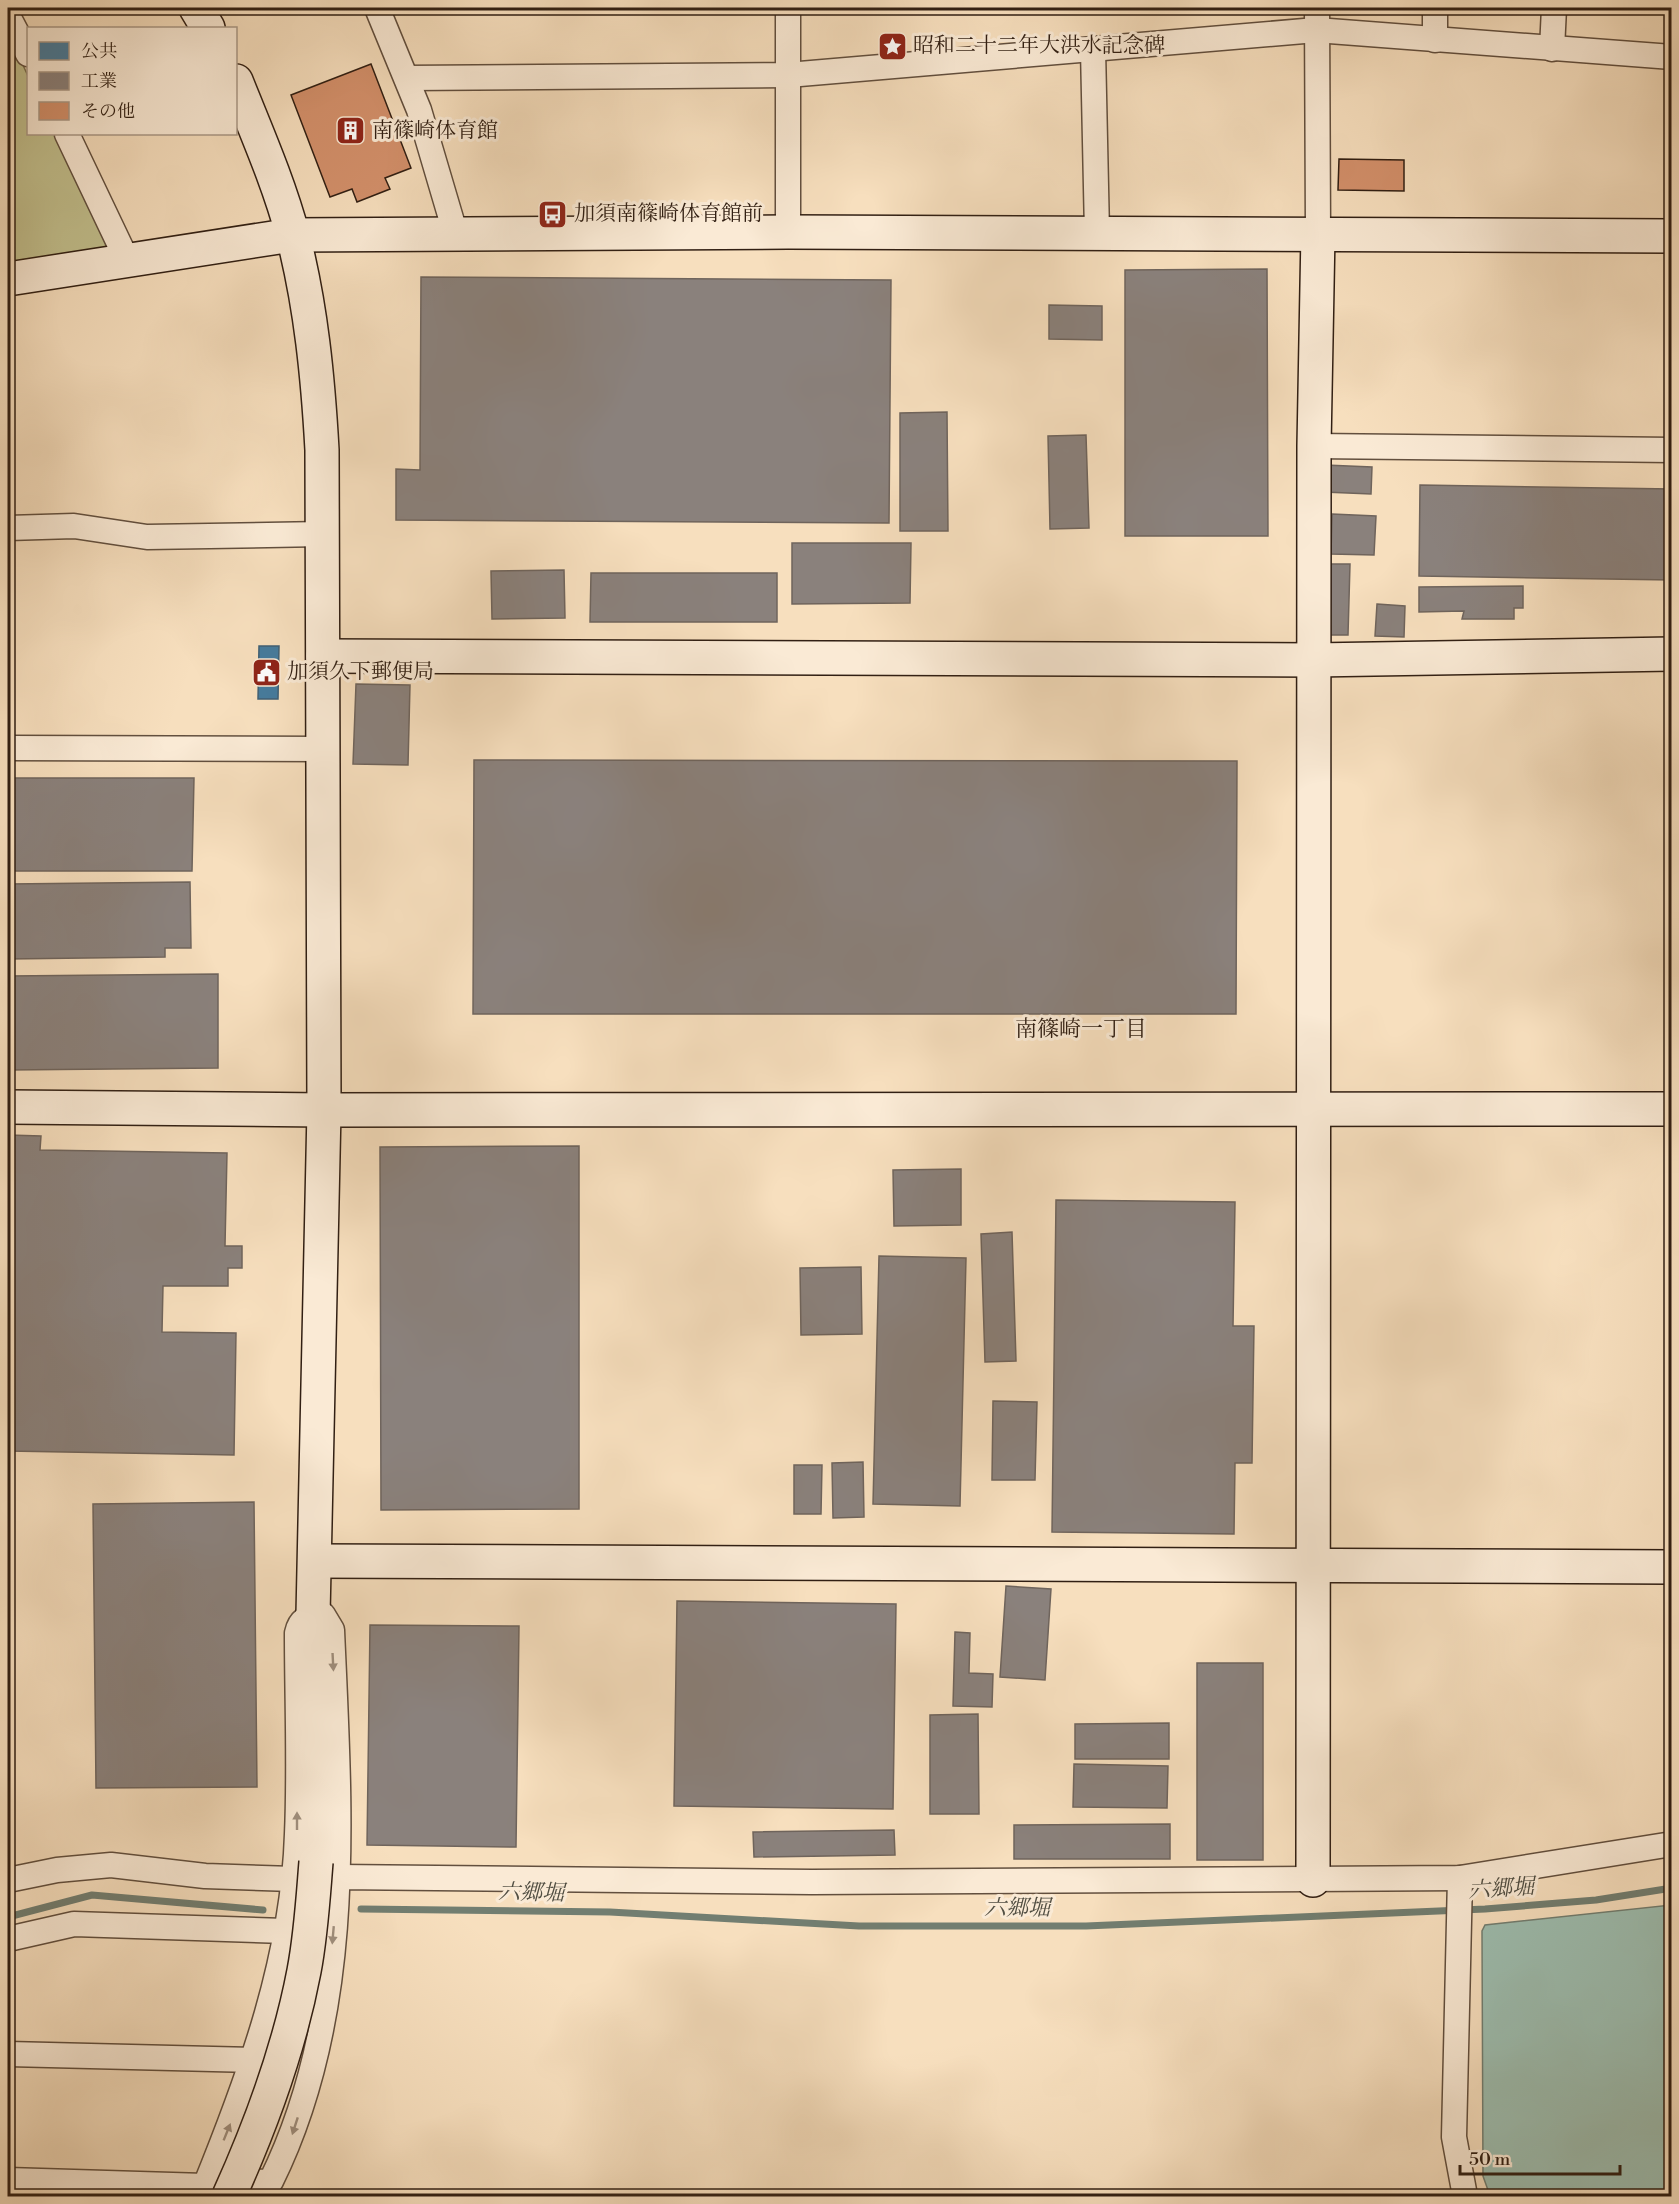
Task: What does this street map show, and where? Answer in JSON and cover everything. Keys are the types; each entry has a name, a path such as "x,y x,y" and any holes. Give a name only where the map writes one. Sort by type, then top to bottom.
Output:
{"street":[{"path":"196,8 207,27"},
{"path":"377,8 407,78 436,162 455,232"},
{"path":"788,8 788,232"},
{"path":"1435,8 1435,40"},
{"path":"1552,49 1554,8"},
{"path":"8,16 27,52"},
{"path":"407,78 788,75 1093,49 1317,19 1435,40 1671,57"},
{"path":"1313,1880 1314,446 1318,233 1317,19"},
{"path":"1093,49 1097,233"},
{"path":"217,2191 265,2112 293,2021 304,1970 316,1873 314,1615 324,1110 323,534 318,381 307,306 292,235 265,154 237,84"},
{"path":"67,135 127,260"},
{"path":"8,279 292,235 455,232 788,232 1671,236"},
{"path":"1314,446 1671,450"},
{"path":"8,528 74,526 147,537 323,534"},
{"path":"323,656 1314,660 1671,654"},
{"path":"8,748 324,749"},
{"path":"8,1107 324,1110 1671,1109"},
{"path":"315,1561 1671,1567"},
{"path":"8,1880 57,1870 111,1865 205,1876 316,1873 800,1881 1460,1878 1671,1844"},
{"path":"217,2191 272,1998 285,1931 316,1873"},
{"path":"1460,1878 1454,2137 1465,2196"},
{"path":"8,1939 74,1924 285,1931"},
{"path":"8,2054 254,2060"},
{"path":"8,2180 217,2191"}],"shaded area":[{"path":"8,33 27,74 27,135 57,135 110,241 104,252 8,267"},
{"path":"1671,1905 1671,2196 1495,2196 1489,2193 1483,2176 1482,1931 1485,1925"}],"building: 公共":[{"path":"259,646 279,646 278,699 258,699"}],"building: 工業":[{"path":"1267,269 1268,536 1125,536 1125,270"},
{"path":"421,277 891,280 889,523 396,520 396,469 420,470"},
{"path":"1049,305 1102,306 1102,340 1049,339"},
{"path":"947,412 948,531 900,531 900,413"},
{"path":"1086,435 1089,528 1050,529 1048,436"},
{"path":"1325,465 1372,467 1371,494 1324,492"},
{"path":"1420,485 1672,489 1672,580 1419,576"},
{"path":"1332,514 1376,516 1374,555 1331,554"},
{"path":"792,543 911,543 910,603 792,604"},
{"path":"1326,564 1350,564 1348,635 1325,635"},
{"path":"564,570 565,618 492,619 491,571"},
{"path":"591,573 777,573 777,622 590,622"},
{"path":"1523,586 1523,608 1514,608 1514,619 1462,619 1464,611 1419,612 1419,587"},
{"path":"1377,604 1405,606 1404,637 1375,636"},
{"path":"356,684 410,685 408,765 353,764"},
{"path":"474,760 1237,761 1236,1014 473,1014"},
{"path":"8,778 194,778 192,871 8,871"},
{"path":"190,882 191,948 165,948 165,957 8,959 8,884"},
{"path":"218,974 218,1068 8,1070 8,976"},
{"path":"8,1135 41,1136 40,1150 227,1153 225,1246 242,1246 242,1268 228,1268 228,1286 163,1286 162,1332 236,1333 234,1455 8,1451"},
{"path":"579,1146 579,1509 381,1510 380,1147"},
{"path":"961,1169 961,1225 894,1226 893,1170"},
{"path":"1056,1200 1235,1202 1233,1326 1254,1326 1252,1463 1235,1463 1234,1534 1052,1532"},
{"path":"1012,1232 1016,1361 985,1362 981,1234"},
{"path":"879,1256 966,1258 960,1506 873,1504"},
{"path":"861,1267 862,1334 801,1335 800,1268"},
{"path":"993,1401 1037,1402 1035,1480 992,1480"},
{"path":"863,1462 864,1517 833,1518 832,1463"},
{"path":"794,1465 822,1465 821,1514 794,1514"},
{"path":"254,1502 257,1787 96,1788 93,1504"},
{"path":"1006,1586 1051,1589 1045,1680 1000,1677"},
{"path":"677,1601 896,1604 893,1809 674,1806"},
{"path":"370,1625 519,1626 516,1847 367,1845"},
{"path":"955,1632 970,1633 969,1673 993,1674 992,1707 953,1706"},
{"path":"1197,1663 1263,1663 1263,1860 1197,1860"},
{"path":"978,1714 979,1814 930,1814 930,1715"},
{"path":"1169,1723 1169,1759 1075,1759 1075,1724"},
{"path":"1074,1764 1168,1766 1167,1808 1073,1807"},
{"path":"1170,1824 1170,1859 1014,1859 1014,1825"},
{"path":"894,1830 895,1855 754,1857 753,1832"}],"building: その他":[{"name":"南篠崎体育館","path":"371,64 411,168 385,178 390,189 357,202 352,189 330,197 291,95"},
{"path":"1339,159 1404,160 1404,191 1338,190"}],"waterway":[{"name":"六郷堀","path":"361,1909 610,1912 859,1926 1086,1926 1485,1909 1596,1900 1672,1888"},
{"name":"六郷堀","path":"8,1917 92,1895 263,1910"}],"place":[{"name":"昭和二十二年大洪水記念碑","path":"892,46"},
{"name":"南篠崎体育館","path":"351,131"},
{"name":"加須南篠崎体育館前","path":"553,214"},
{"name":"加須久下郵便局","path":"266,672"}],"district":[{"name":"南篠崎一丁目","path":"1081,1029"}]}
